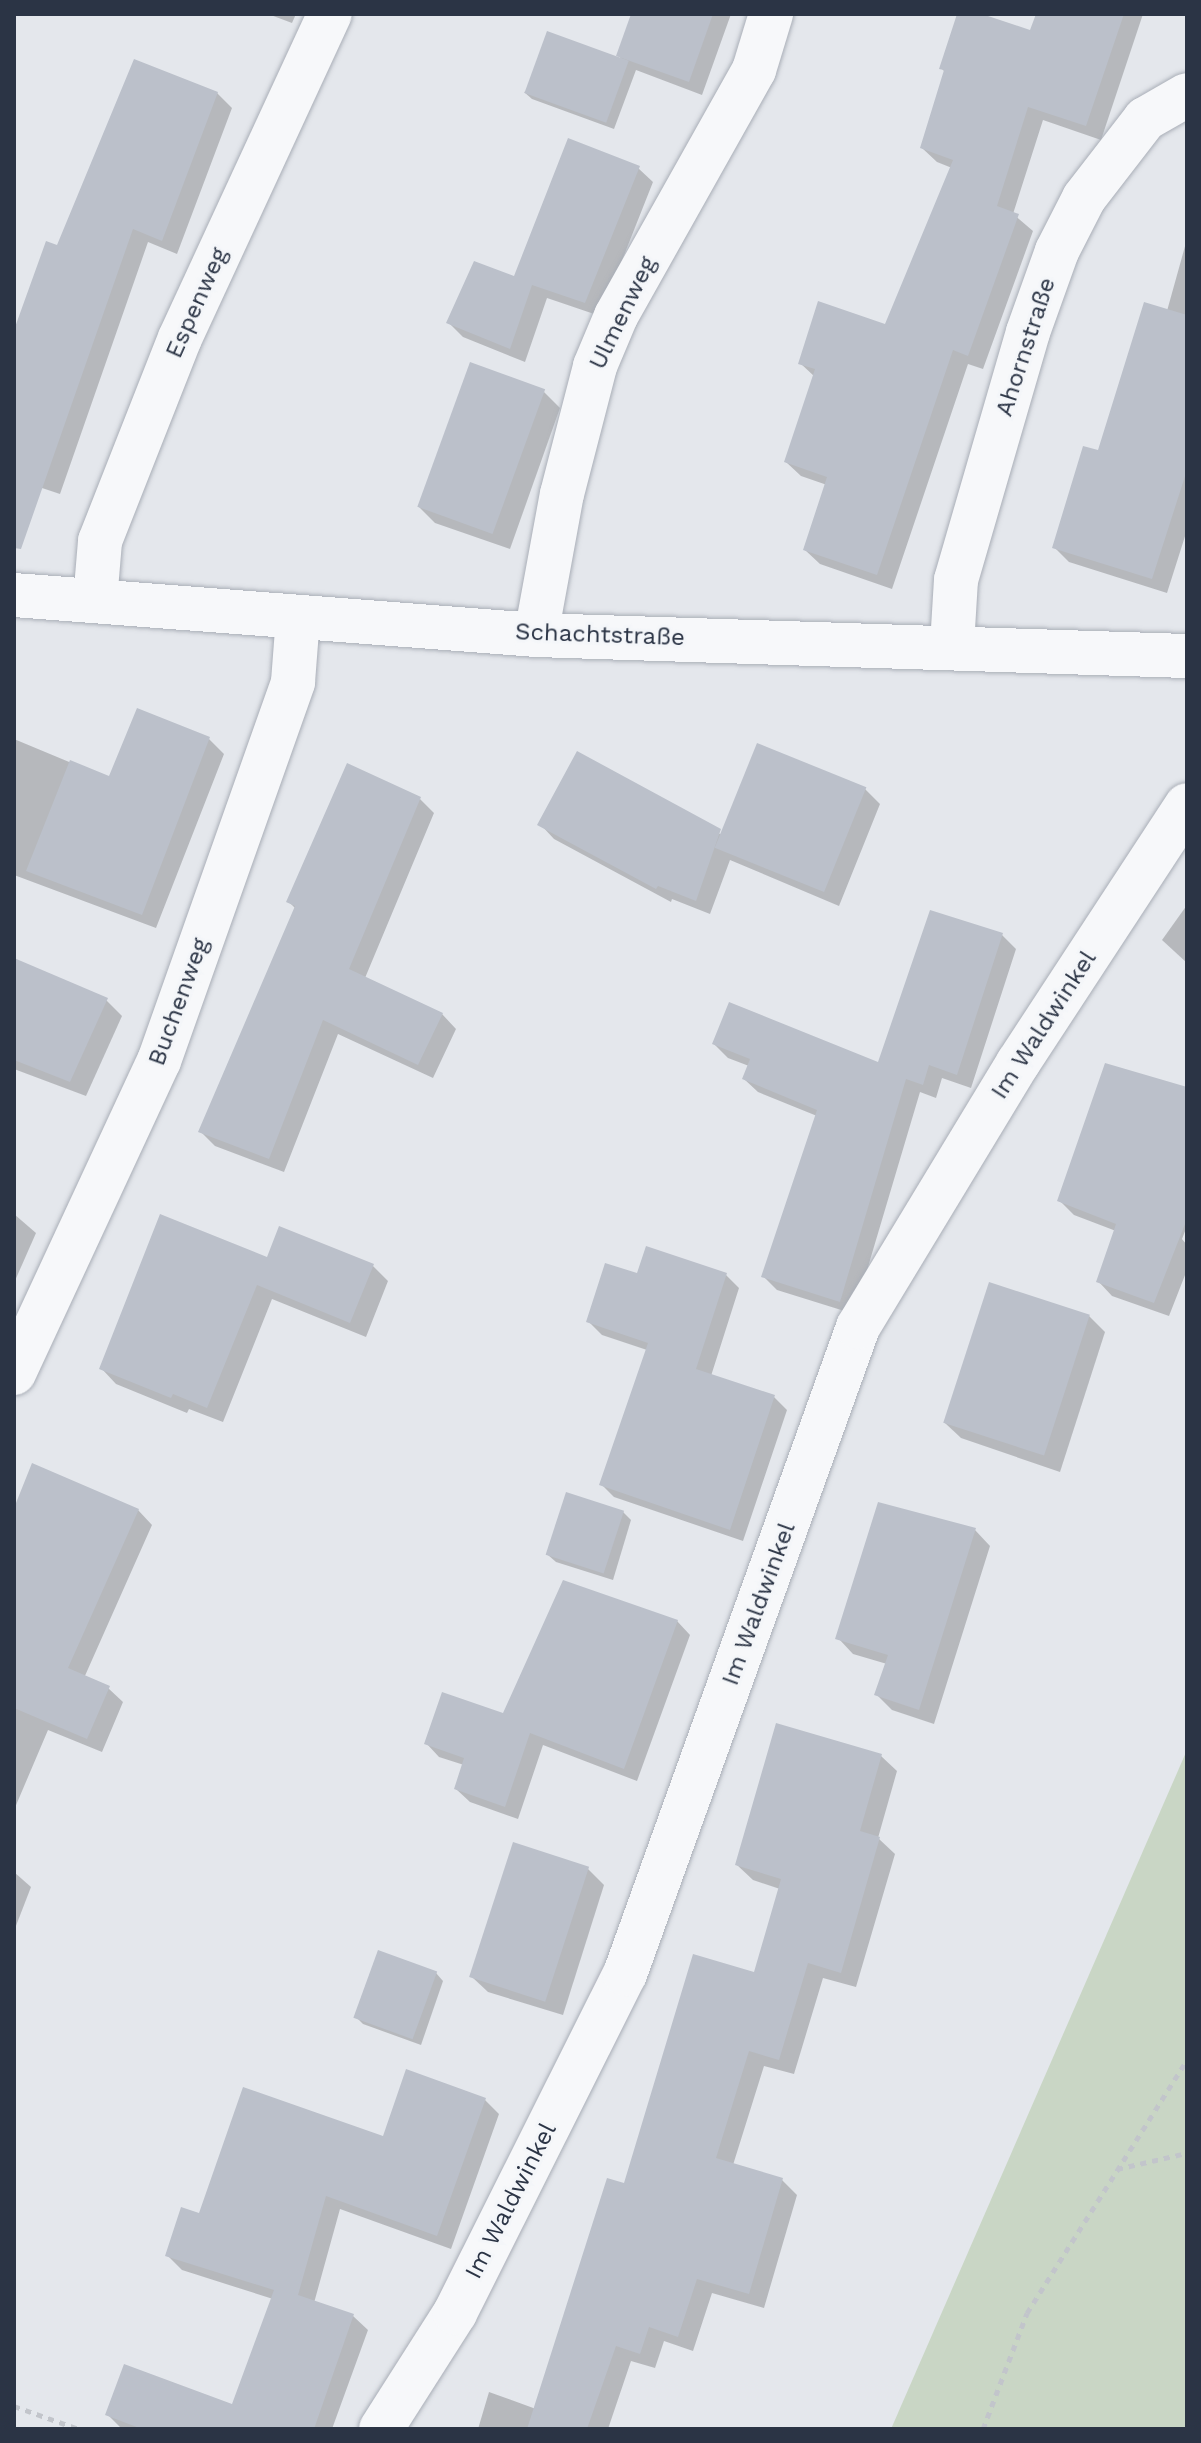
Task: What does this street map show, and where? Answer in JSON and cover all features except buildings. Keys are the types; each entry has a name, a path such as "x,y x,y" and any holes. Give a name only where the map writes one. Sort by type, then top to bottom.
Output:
{"street":[{"name":"Espenweg","path":"95,601 100,541 174,352 330,14"},
{"name":"Ulmenweg","path":"536,635 562,494 595,366 616,316 754,70 771,14"},
{"name":"Ahornstraße","path":"952,645 956,580 1028,332 1057,251 1084,198 1145,119 1187,95"},
{"name":"Schachtstraße","path":"14,595 536,635 952,645 1187,656"},
{"name":"Buchenweg","path":"14,1373 159,1061 293,682 298,617"},
{"name":"Im Waldwinkel","path":"381,2429 455,2313 625,1974 858,1327 1018,1063 1187,805"}],"path":[{"path":"983,2429 1027,2313 1187,2060"},
{"path":"1116,2169 1187,2153"},
{"path":"14,2406 79,2429"}],"green space":[{"path":"1187,1750 1187,2429 891,2429"}]}
